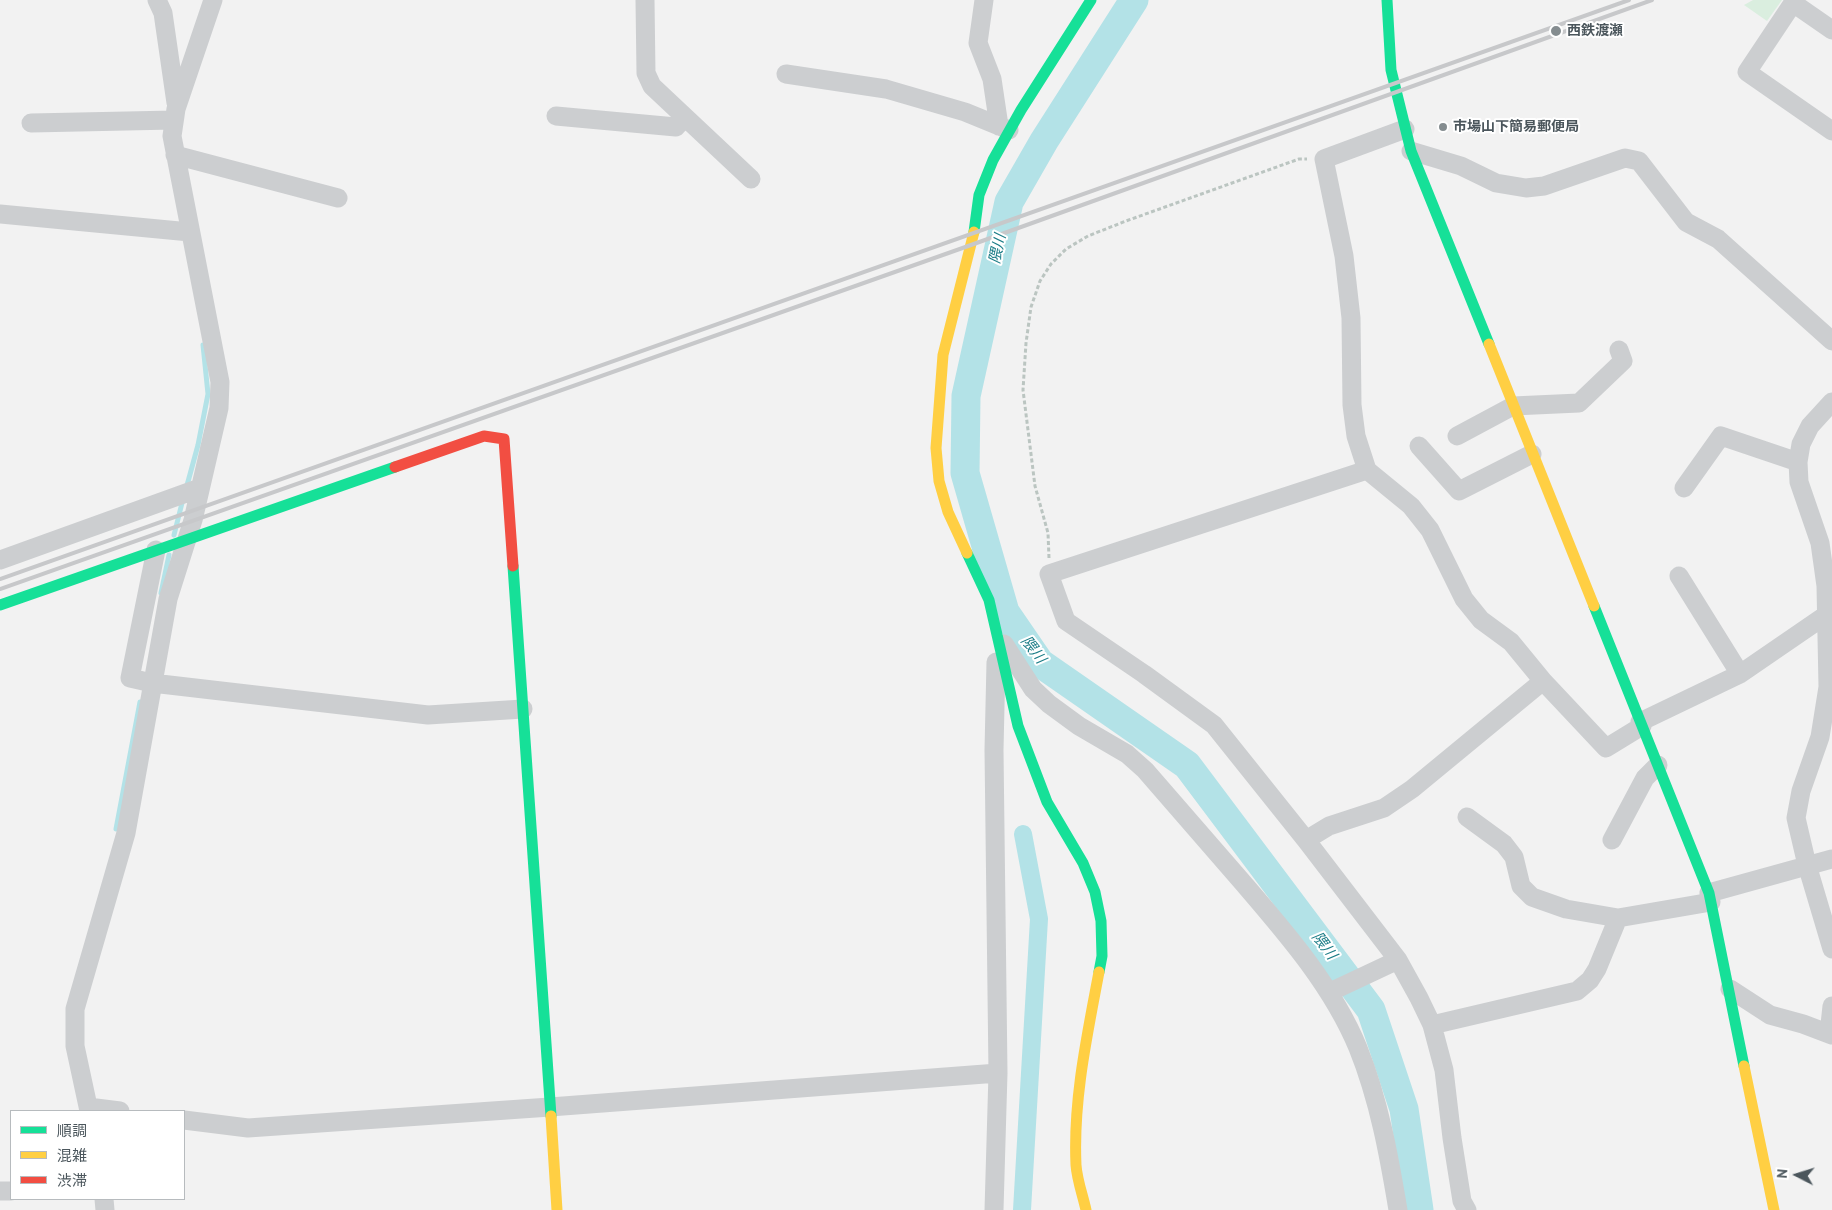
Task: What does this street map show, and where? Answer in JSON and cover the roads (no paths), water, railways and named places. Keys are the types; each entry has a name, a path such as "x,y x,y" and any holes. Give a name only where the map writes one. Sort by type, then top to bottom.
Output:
{"street":[{"path":"157,0 163,13 175,115"},
{"path":"104,1110 88,1109 75,1046 75,1010 126,833 168,599 193,520 219,408 220,382 172,136 175,115 213,0"},
{"path":"645,0 646,73 652,86 751,179"},
{"path":"984,0 978,43 992,79 1004,128"},
{"path":"1086,1210 1076,1167 1077,1128 1080,1077 1102,956 1101,921 1096,892 1086,870 1047,802 1021,734 989,600 948,512 939,481 936,448 943,355 974,231 974,216 988,171 1004,128 1091,0"},
{"path":"1387,0 1391,70 1411,151 1710,898 1730,988 1774,1210"},
{"path":"1832,30 1793,2 1747,72 1832,131"},
{"path":"786,74 886,89 966,112 1004,128"},
{"path":"31,123 175,115"},
{"path":"556,116 676,127 685,117"},
{"path":"1405,129 1324,159 1344,256 1351,318 1352,405 1356,436 1367,470 1411,506 1430,530 1464,599 1481,620 1511,642 1543,681 1606,748 1641,724 1740,674 1826,615"},
{"path":"1411,151 1462,166 1496,183 1526,188 1544,186 1625,158 1639,161 1686,222 1718,239 1832,341"},
{"path":"175,155 338,198"},
{"path":"0,214 190,232"},
{"path":"1457,436 1513,406 1579,403 1622,360 1619,350"},
{"path":"1832,402 1810,426 1801,444 1798,462 1799,482 1820,543 1826,586 1828,718 1801,791 1796,818 1807,865 1832,949"},
{"path":"0,605 484,436 504,438 557,1210"},
{"path":"1684,488 1721,436 1798,462"},
{"path":"1419,446 1459,491 1532,454"},
{"path":"1367,470 1049,574 1066,621 1214,725 1306,840 1398,960 1432,1025 1444,1070 1462,1201 1467,1210"},
{"path":"0,560 200,488"},
{"path":"156,550 130,678 152,683 428,715 523,709"},
{"path":"1679,576 1740,674"},
{"path":"996,633 1033,688 1049,704 1079,726 1126,754 1144,770 1336,990 1376,1099 1391,1165 1398,1210"},
{"path":"994,1210 998,1073 994,750 996,633"},
{"path":"1306,840 1329,826 1384,808 1412,789 1543,681"},
{"path":"1612,840 1645,778 1658,765"},
{"path":"1467,817 1504,844 1514,857 1521,886 1532,897 1566,909 1618,918 1710,898 1807,865 1832,859"},
{"path":"1432,1025 1577,992 1590,980 1597,969 1618,918"},
{"path":"1336,990 1398,960"},
{"path":"1730,988 1770,1015 1803,1024 1830,1035 1832,1006"},
{"path":"185,1120 248,1128 998,1073"}],"waterway":[{"name":"隈川","path":"1134,0 1044,141 1009,202 966,396 965,473 1005,612 1040,663 1187,765 1371,1010 1404,1109 1419,1210"},
{"path":"186,489 198,445 208,394 203,345"},
{"path":"174,535 183,499"},
{"path":"161,593 169,555"},
{"path":"116,829 140,702"},
{"path":"1022,1210 1039,919 1023,834"}],"railway":[{"path":"0,579 1629,0"},
{"path":"0,589 971,245 1652,0"}],"place":[{"name":"西鉄渡瀬","path":"1556,31"},
{"name":"市場山下簡易郵便局","path":"1443,127"}]}
